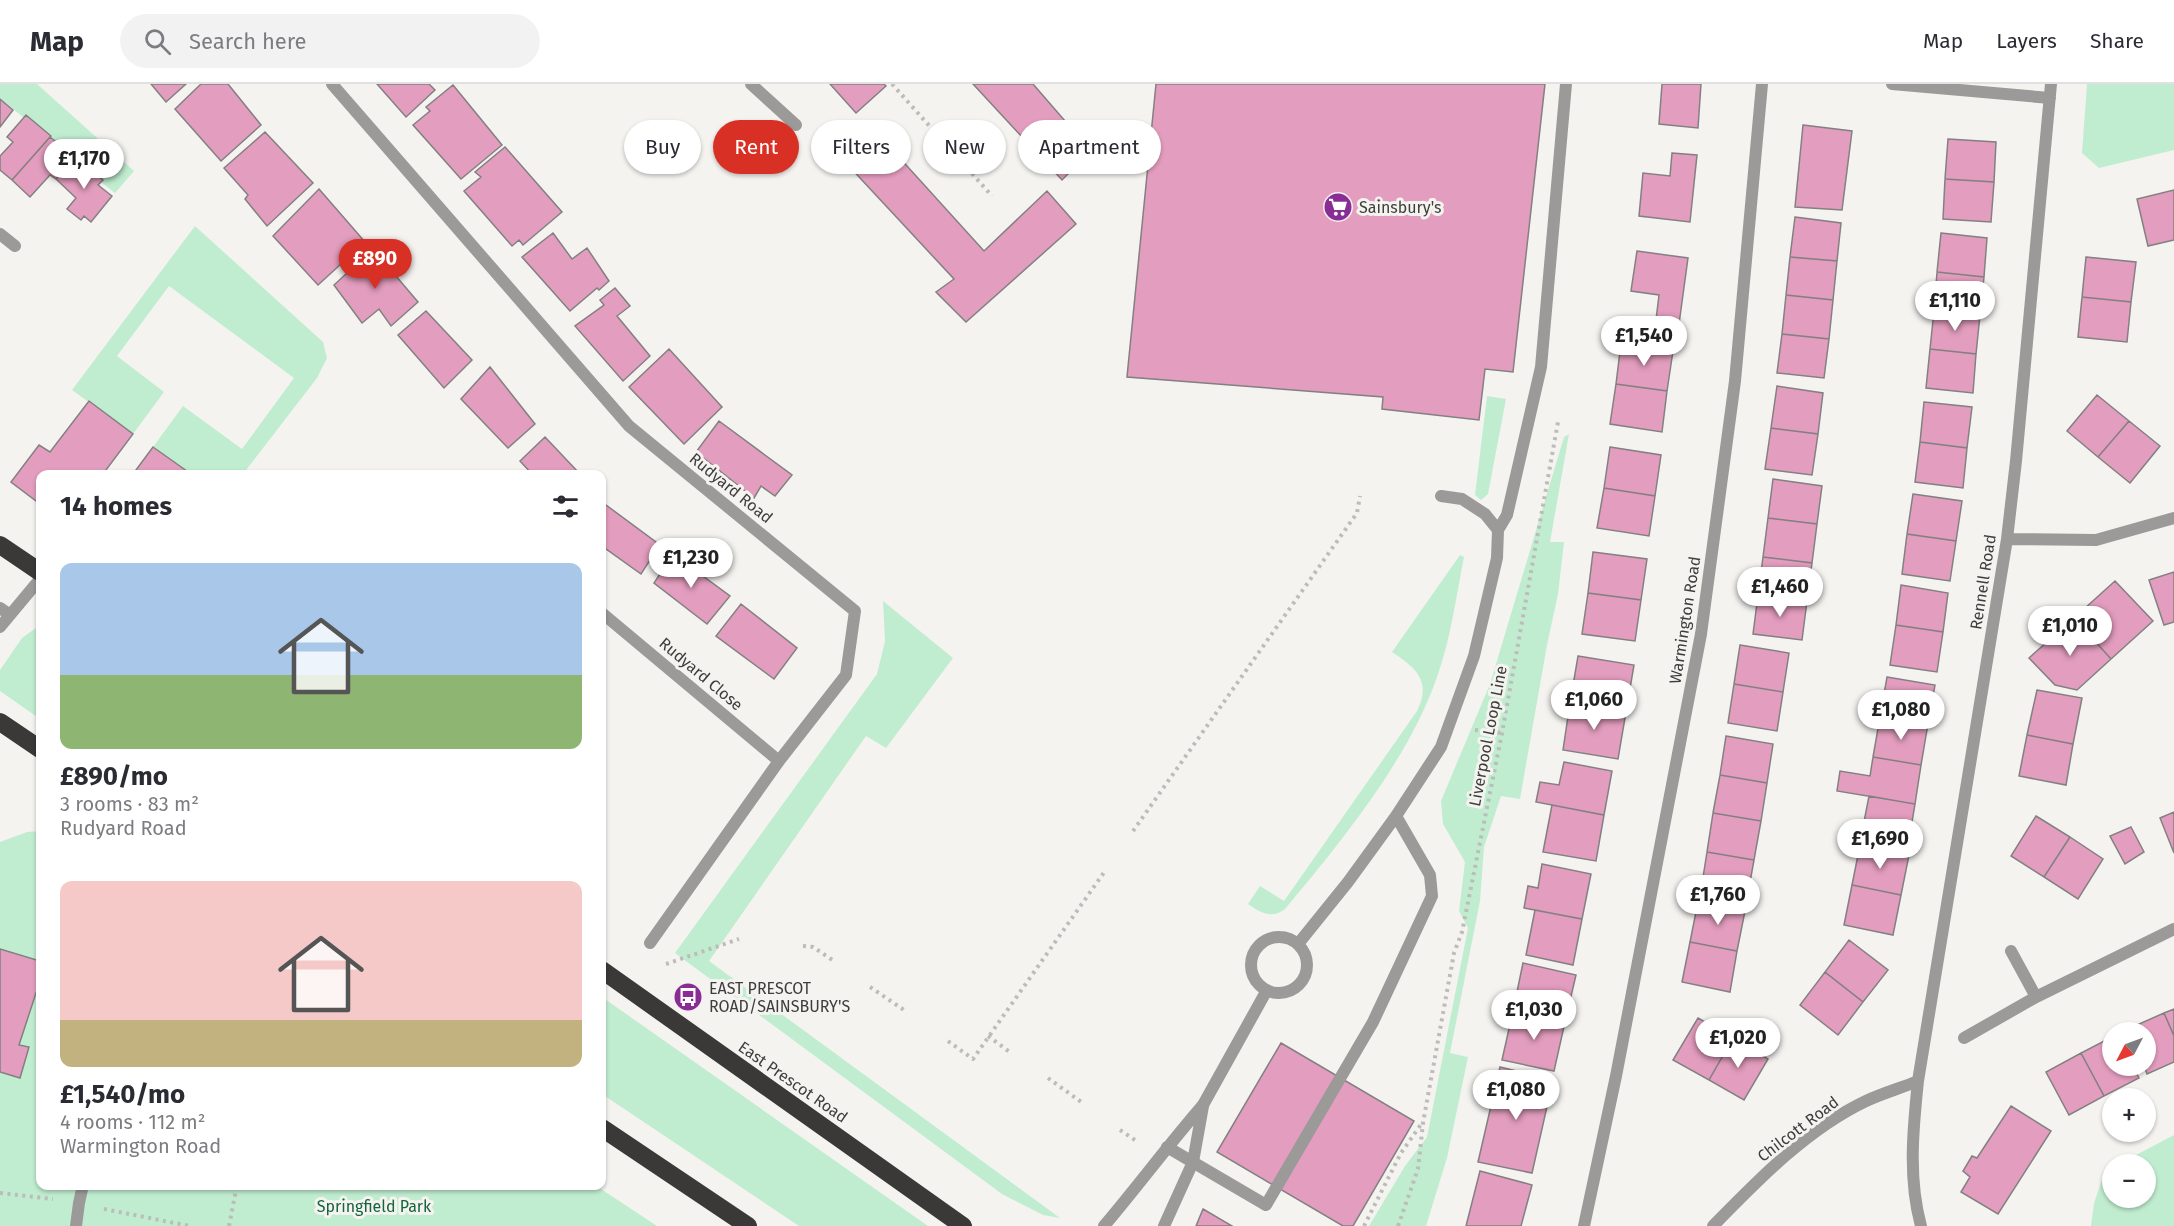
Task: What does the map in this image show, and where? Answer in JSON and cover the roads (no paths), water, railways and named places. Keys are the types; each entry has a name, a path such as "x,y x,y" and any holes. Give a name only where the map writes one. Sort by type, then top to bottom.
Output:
{"highway":[{"path":"0,545 36,569"},
{"path":"0,722 36,746"},
{"name":"East Prescot Road","path":"606,973 963,1226"},
{"path":"606,1131 748,1226"}],"street":[{"name":"Rudyard Road","path":"332,84 630,426 855,610 846,675 779,761 650,943"},
{"path":"751,84 791,120"},
{"path":"1298,944 1348,882 1441,747 1455,714 1474,656 1497,558 1498,530 1507,515 1541,367 1566,84"},
{"name":"Warmington Road","path":"1584,1226 1616,1076 1701,634 1735,381 1762,84"},
{"path":"1892,84 2050,98"},
{"name":"Rennell Road","path":"1921,1226 1917,1212 1913,1173 1913,1123 2007,539 2051,84"},
{"path":"0,234 15,246"},
{"path":"1441,496 1461,499 1485,514 1498,530"},
{"path":"2007,539 2096,540 2174,518"},
{"path":"0,627 5,611 36,583"},
{"name":"Rudyard Close","path":"606,616 779,761"},
{"path":"1167,1147 1266,1205 1373,1022 1432,896 1430,875 1395,816"},
{"path":"1964,1038 2036,997 2174,929"},
{"path":"1274,937 1291,938 1304,951 1307,959 1305,977 1300,984 1284,993 1267,990 1254,978 1251,970 1254,952 1258,945 1274,937"},
{"path":"2011,951 2036,997"},
{"path":"1104,1226 1203,1105 1267,990"},
{"name":"Chilcott Road","path":"1713,1226 1754,1183 1808,1138 1865,1101 1918,1081"},
{"path":"1164,1226 1194,1162 1203,1105"},
{"path":"76,1226 82,1190"}],"place":[{"name":"Sainsbury's","path":"1338,207"},
{"name":"EAST PRESCOT ROAD/SAINSBURY'S","path":"688,997"}],"park label":[{"name":"Springfield Park","path":"374,1206"}]}
